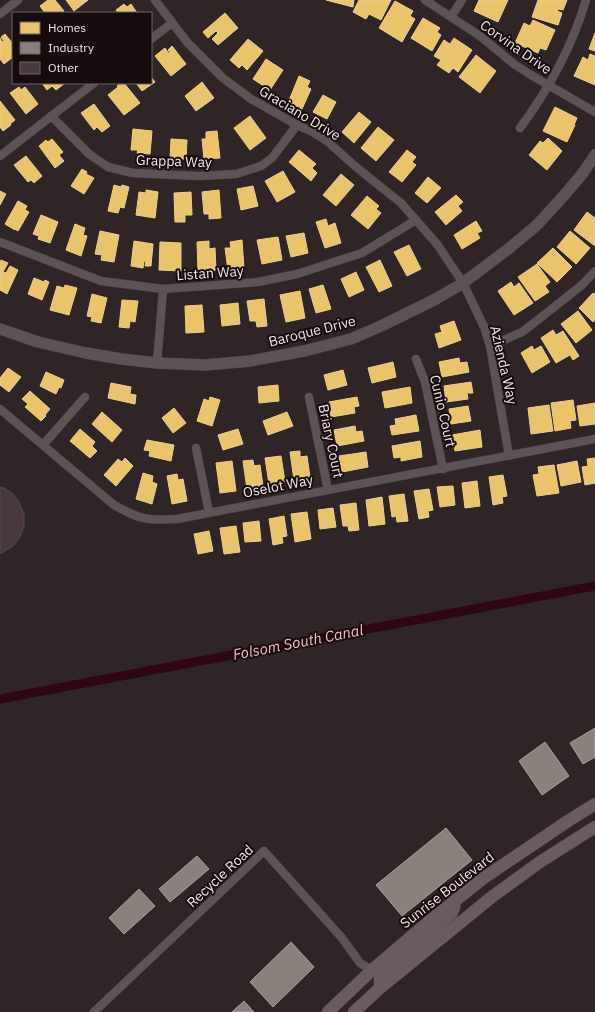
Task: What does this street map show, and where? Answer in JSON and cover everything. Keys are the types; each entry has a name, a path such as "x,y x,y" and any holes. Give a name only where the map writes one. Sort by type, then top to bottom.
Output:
{"main road":[{"name":"Sunrise Boulevard","path":"328,1012 372,970 427,922 455,900 491,873 595,804"},
{"path":"354,1012 380,988 493,896 540,862 595,827"},
{"path":"380,988 380,980 384,971 452,914 455,900"},
{"path":"338,1012 368,984 372,970"}],"street":[{"name":"Graciano Drive","path":"155,0 187,42 223,78 251,99 327,141 356,167 401,203 437,244 463,283"},
{"name":"Corvina Drive","path":"424,0 480,36 514,64 595,112"},
{"path":"451,18 462,0"},
{"path":"520,128 533,112 549,86 581,18 586,0"},
{"path":"0,14 16,1"},
{"path":"152,38 172,23"},
{"path":"0,156 93,84"},
{"name":"Grappa Way","path":"51,116 89,154 108,167 134,173 199,176 236,174 261,166 272,158 298,126"},
{"name":"Baroque Drive","path":"0,330 38,342 121,359 158,363 205,365 250,361 304,351 350,339 434,300 463,283 507,250 536,226 560,200 595,155"},
{"name":"Listan Way","path":"0,242 101,281 163,289 258,282 297,274 362,253 416,220"},
{"path":"490,346 522,332 582,284 595,271"},
{"name":"Azienda Way","path":"463,283 484,327 490,346 510,456"},
{"path":"158,363 163,289"},
{"name":"Cunio Court","path":"416,359 425,382 443,469"},
{"path":"43,445 85,397"},
{"name":"Briary Court","path":"308,397 328,490"},
{"name":"Oselot Way","path":"0,409 114,505 132,514 148,519 163,520 443,469 595,439"},
{"path":"196,448 209,512"},
{"name":"Recycle Road","path":"94,1012 264,851 342,938 360,963 372,970"}],"building: Homes":[{"path":"48,0 55,0 64,11 44,12 40,6"},
{"path":"66,0 88,0 74,11"},
{"path":"326,0 354,0 353,7"},
{"path":"359,0 391,0 381,20 369,14 366,19 353,12"},
{"path":"479,0 508,0 498,22 474,11"},
{"path":"538,0 567,0 563,10 558,9 557,11 562,13 558,25 532,17"},
{"path":"395,1 413,11 410,16 415,19 402,42 379,28"},
{"path":"124,4 127,7 131,4 136,12 117,12 116,10"},
{"path":"225,13 238,28 218,45 212,39 218,33 216,31 208,38 203,32"},
{"path":"423,18 440,28 437,32 441,35 432,51 411,38"},
{"path":"533,20 555,30 546,50 540,48 538,53 515,43 524,23 530,26"},
{"path":"595,33 595,51 589,49"},
{"path":"5,34 12,43 12,58 4,64 0,59 0,38 2,42 4,41 1,37"},
{"path":"454,38 472,50 458,72 453,68 449,73 437,65 441,60 434,56 444,40 450,44"},
{"path":"248,39 263,51 247,70 242,65 239,68 230,60"},
{"path":"172,46 186,64 171,76 155,56 165,48 169,54 170,53 168,50"},
{"path":"590,54 595,56 595,85 574,76 583,57 588,60"},
{"path":"476,55 496,71 480,93 459,77"},
{"path":"266,59 283,70 270,90 253,79"},
{"path":"299,76 310,81 307,87 311,89 302,109 288,103"},
{"path":"152,78 155,82 142,91 137,84 152,84"},
{"path":"202,82 214,98 196,111 185,96"},
{"path":"43,84 64,84 56,90 52,86 47,90"},
{"path":"120,84 125,84 140,103 124,115 108,95 118,87 117,86"},
{"path":"19,87 21,90 25,87 38,104 26,114 10,93"},
{"path":"323,95 336,102 327,119 313,112"},
{"path":"0,101 15,120 3,131 0,127"},
{"path":"94,104 110,126 102,132 97,127 94,130 81,113"},
{"path":"555,107 577,118 567,142 543,131"},
{"path":"359,112 371,122 354,143 342,132"},
{"path":"250,116 266,138 250,150 234,128"},
{"path":"378,127 394,140 376,161 361,148"},
{"path":"133,129 152,131 150,154 137,153 138,150 131,150"},
{"path":"217,131 220,158 204,159 202,139 206,139 206,132"},
{"path":"548,138 562,151 547,170 529,155 540,141 543,143"},
{"path":"52,139 63,152 59,155 64,161 55,168 39,146 46,140 48,142"},
{"path":"171,139 187,140 186,159 170,159"},
{"path":"299,150 316,164 312,168 317,173 311,181 289,162"},
{"path":"407,150 416,157 412,162 416,165 402,182 389,172"},
{"path":"26,156 42,176 34,183 31,180 28,182 14,165"},
{"path":"82,169 87,172 86,174 94,178 84,194 71,186"},
{"path":"283,171 295,192 277,202 265,181"},
{"path":"341,174 354,185 336,206 323,195"},
{"path":"428,177 441,188 427,203 415,193"},
{"path":"114,185 129,187 124,208 120,207 118,213 108,211"},
{"path":"253,186 258,206 241,210 237,189"},
{"path":"146,190 158,192 155,218 136,215 139,192 146,193"},
{"path":"219,190 221,218 209,219 209,214 204,214 202,192"},
{"path":"0,191 6,194 0,205"},
{"path":"191,192 192,215 185,215 185,222 175,222 174,193"},
{"path":"456,195 463,202 458,206 462,211 446,225 435,212"},
{"path":"367,196 379,206 376,209 381,213 368,229 351,215"},
{"path":"18,201 27,206 25,210 29,212 18,231 5,224"},
{"path":"587,212 595,218 595,246 574,230"},
{"path":"41,215 58,222 50,243 38,239 39,236 33,234"},
{"path":"326,219 328,226 335,223 341,243 325,248 316,222"},
{"path":"476,221 482,231 477,233 480,238 462,249 454,235"},
{"path":"75,224 85,228 83,235 87,236 81,256 66,250"},
{"path":"100,231 119,235 114,262 101,260 102,255 95,254"},
{"path":"570,231 590,248 576,264 557,247"},
{"path":"304,233 308,253 291,257 286,236"},
{"path":"278,237 282,260 262,264 257,240"},
{"path":"242,240 244,268 228,270 225,248 231,248 230,242"},
{"path":"134,241 153,244 151,266 145,266 146,261 144,261 143,268 131,266"},
{"path":"209,241 209,249 215,248 216,270 198,271 197,242"},
{"path":"160,242 181,243 181,271 159,270"},
{"path":"409,245 421,269 407,276 394,252"},
{"path":"553,248 572,267 557,282 537,263"},
{"path":"1,260 8,263 3,272 6,273 10,266 18,270 7,294 0,290"},
{"path":"380,260 392,286 379,292 366,267"},
{"path":"537,264 550,282 545,286 549,292 535,301 518,277"},
{"path":"356,272 364,290 349,297 341,279"},
{"path":"34,278 44,282 45,280 49,282 42,300 28,294"},
{"path":"511,282 514,287 519,283 533,303 514,315 498,291"},
{"path":"65,285 77,288 69,315 50,310 57,286 64,288"},
{"path":"323,285 331,309 316,313 309,289"},
{"path":"300,291 305,318 286,322 280,295"},
{"path":"593,293 595,294 595,320 593,322 579,308"},
{"path":"92,294 107,298 101,323 91,321 92,317 87,316"},
{"path":"264,299 267,326 257,327 256,321 250,321 247,301"},
{"path":"122,300 138,301 135,322 130,321 129,328 119,327"},
{"path":"238,303 240,324 222,326 220,305"},
{"path":"202,305 204,332 186,333 185,306"},
{"path":"578,311 592,330 576,343 561,324"},
{"path":"454,321 461,340 439,348 435,334 442,332 440,326"},
{"path":"553,330 556,335 563,331 579,356 573,360 570,355 556,363 541,338"},
{"path":"532,346 534,350 541,346 550,362 532,373 521,353"},
{"path":"459,358 460,363 467,362 469,372 442,377 439,362"},
{"path":"393,362 396,377 372,383 368,368"},
{"path":"8,368 21,377 9,392 0,385 0,378"},
{"path":"343,370 347,385 328,390 324,375"},
{"path":"46,372 64,380 61,388 59,387 56,394 40,386"},
{"path":"471,382 473,393 467,393 468,399 446,402 444,386"},
{"path":"111,383 131,387 130,394 136,395 135,404 108,398"},
{"path":"278,385 279,401 259,403 258,387"},
{"path":"410,387 412,403 385,408 382,392"},
{"path":"30,391 50,409 41,421 25,407 28,404 22,399"},
{"path":"210,397 220,400 212,426 197,421 204,399 209,401"},
{"path":"357,397 359,406 354,407 355,413 331,417 329,402"},
{"path":"573,400 576,420 570,421 571,428 555,431 551,403"},
{"path":"595,403 595,424 580,426 577,406"},
{"path":"549,405 553,431 531,434 528,408"},
{"path":"468,406 471,421 451,424 449,409"},
{"path":"174,408 186,423 173,433 162,418"},
{"path":"102,412 122,430 112,442 92,424"},
{"path":"287,412 293,426 268,435 263,421"},
{"path":"416,415 419,431 392,435 390,426 396,425 395,419"},
{"path":"355,426 356,432 362,431 364,441 337,446 334,430"},
{"path":"80,429 95,442 92,446 97,451 90,458 70,441"},
{"path":"238,429 243,444 223,450 218,435"},
{"path":"480,430 482,447 455,451 452,435"},
{"path":"147,440 174,445 171,461 149,456 150,451 144,450"},
{"path":"420,441 422,457 401,461 401,457 394,458 392,446"},
{"path":"300,451 300,457 307,456 310,477 294,480 290,452"},
{"path":"366,452 368,467 342,472 339,456"},
{"path":"281,456 285,482 269,484 265,458"},
{"path":"125,458 133,466 116,486 104,475 118,459 122,462"},
{"path":"595,458 595,483 585,485 582,467 588,466 587,459"},
{"path":"253,460 254,466 260,465 263,486 247,489 243,461"},
{"path":"232,461 236,491 220,493 216,463"},
{"path":"577,461 581,482 561,486 557,465"},
{"path":"554,465 559,493 537,496 533,475 539,474 538,467"},
{"path":"143,473 153,476 152,482 157,484 152,504 136,499"},
{"path":"177,474 178,480 183,479 187,501 172,504 167,476"},
{"path":"503,475 507,496 502,497 503,503 493,505 489,477"},
{"path":"477,481 480,506 465,508 462,483"},
{"path":"453,486 455,505 440,507 437,487"},
{"path":"429,489 433,510 428,511 429,517 419,519 414,491"},
{"path":"404,494 408,521 397,522 396,516 392,517 389,496"},
{"path":"382,497 385,524 369,526 366,500"},
{"path":"356,503 359,530 349,531 348,526 343,526 340,505"},
{"path":"333,508 336,527 320,529 318,510"},
{"path":"307,512 311,539 295,542 291,514"},
{"path":"284,516 287,536 282,537 283,543 273,545 269,519"},
{"path":"259,521 261,541 245,542 243,523"},
{"path":"236,526 240,552 224,554 220,528"},
{"path":"209,531 213,551 198,554 194,534"}],"building: Industry":[{"path":"595,728 595,757 583,764 570,743"},
{"path":"545,742 569,776 542,795 519,761"},
{"path":"446,828 472,860 402,916 376,885"},
{"path":"197,856 209,869 170,902 159,889"},
{"path":"139,889 155,906 124,934 109,918"},
{"path":"291,942 314,967 273,1007 250,982"},
{"path":"244,1001 254,1012 232,1012"}],"building: Other":[{"path":"0,487 13,494 19,502 24,514 24,526 20,537 13,546 2,553 0,553"}],"waterway":[{"name":"Folsom South Canal","path":"0,699 595,586"}]}
